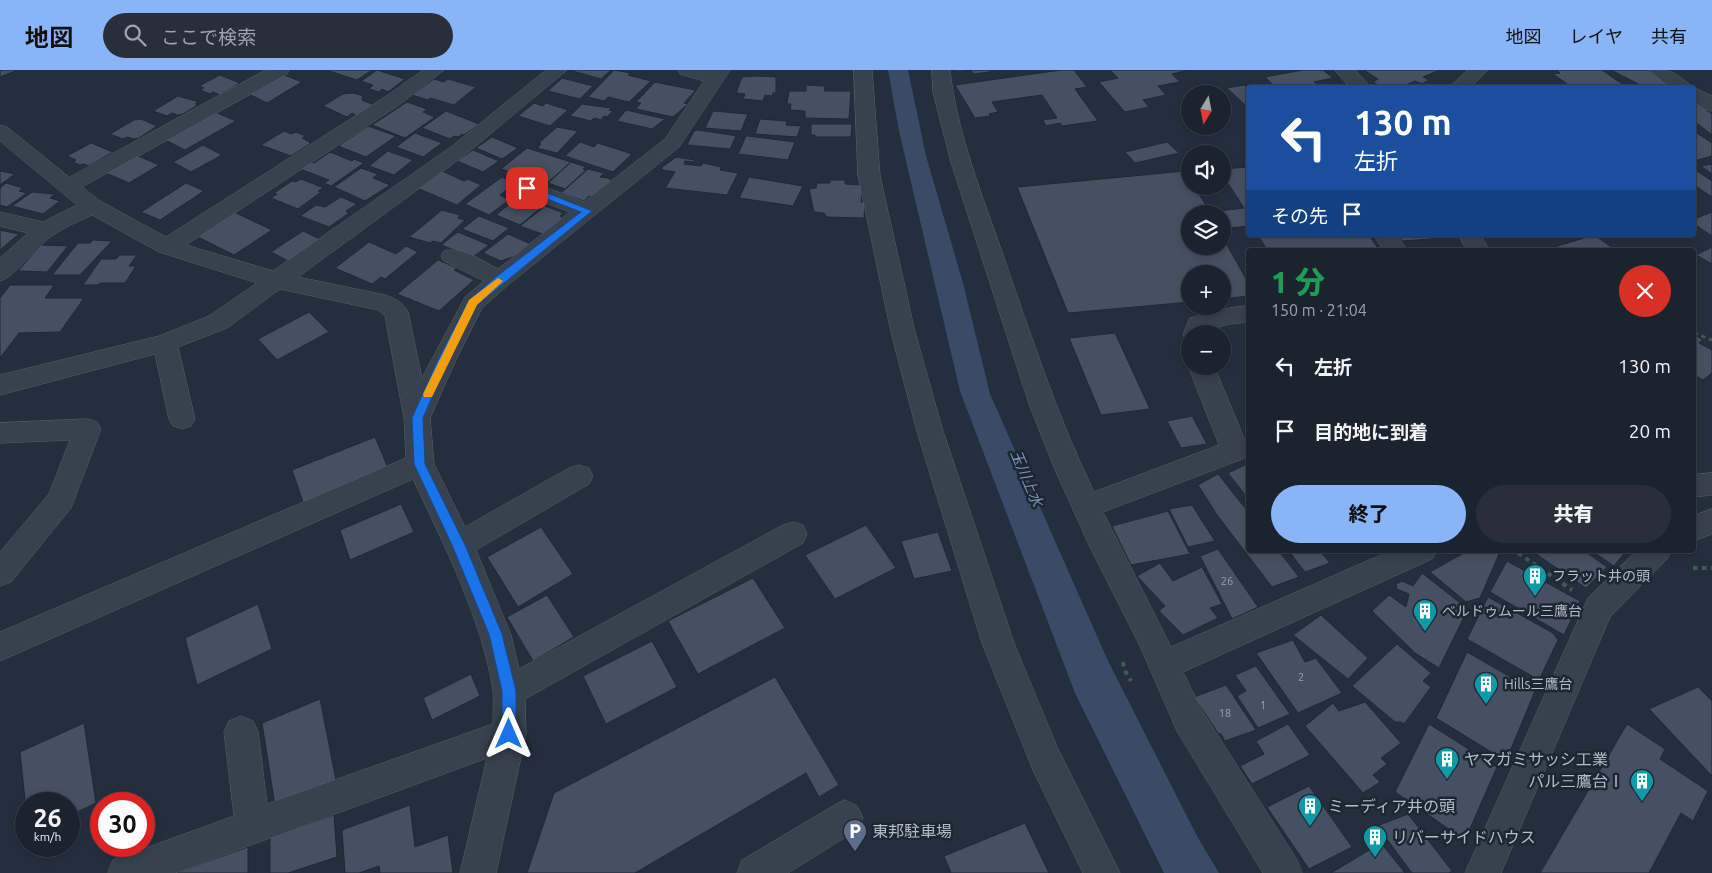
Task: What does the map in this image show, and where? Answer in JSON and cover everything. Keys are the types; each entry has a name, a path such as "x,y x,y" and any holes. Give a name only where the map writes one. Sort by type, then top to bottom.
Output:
{"street":[{"path":"68,186 280,70"},
{"path":"167,247 392,101 435,70"},
{"path":"0,385 165,343 218,322 458,151 558,70"},
{"path":"417,418 442,362 473,303 500,279 672,143 719,74 687,70"},
{"path":"864,70 869,176 903,332 929,428 998,643 1045,758 1102,873"},
{"path":"941,70 943,92 962,162 1042,404 1086,507 1152,639 1189,720 1284,873"},
{"path":"1344,70 1360,85"},
{"path":"1462,85 1479,70"},
{"path":"1658,70 1680,85"},
{"path":"1696,94 1712,106"},
{"path":"0,131 92,206 167,247 275,280 385,302 396,312 417,418 420,464 458,545 495,634 509,691 509,734 478,873"},
{"path":"527,188 588,211"},
{"path":"0,273 15,256 45,230 92,206"},
{"path":"0,219 45,230"},
{"path":"1386,237 1395,248"},
{"path":"452,256 500,279"},
{"path":"1199,325 1229,316 1246,314"},
{"path":"165,343 182,419"},
{"path":"408,372 421,375 430,374 442,362"},
{"path":"1086,507 1236,450 1205,375"},
{"path":"0,433 88,430 61,500 0,573"},
{"path":"0,647 420,464"},
{"path":"458,545 579,476"},
{"path":"1696,486 1712,484"},
{"path":"1696,528 1712,521"},
{"path":"509,691 793,534"},
{"path":"1163,666 1415,553"},
{"path":"1483,873 1599,608 1654,553"},
{"path":"241,732 253,827"},
{"path":"126,873 509,734"},
{"path":"755,873 845,818"}],"path":[{"path":"1696,334 1712,340"},
{"path":"1518,553 1599,608"},
{"path":"1693,568 1712,568"}],"water":[{"name":"玉川上水","path":"888,70 908,70 926,156 963,283 990,394 1108,661 1198,838 1219,873 1164,873 1075,693 960,391 899,131"}],"building":[{"path":"0,70 18,70 0,77"},
{"path":"326,70 372,70 357,80"},
{"path":"377,70 405,79 388,92 382,89 379,92 369,89 373,85 361,81"},
{"path":"569,70 611,70 601,79"},
{"path":"614,70 631,73 628,75 651,81 629,102 608,97 604,101 588,97"},
{"path":"955,70 971,70 956,72"},
{"path":"971,70 989,70 990,72 973,74"},
{"path":"1061,70 1074,70 1087,87 1075,89 1098,121 1062,126 1060,123 1046,126 1043,120 1057,118 1042,95 992,102 998,112 989,114 990,116 975,118 955,85"},
{"path":"1110,70 1190,70 1172,74 1180,82 1158,86 1166,95 1143,100 1149,107 1125,112 1099,82 1118,78"},
{"path":"1303,70 1323,70 1333,78 1314,82 1317,84 1312,85 1273,85 1265,77"},
{"path":"1440,70 1423,77 1429,80 1422,84 1415,81 1406,85 1378,85 1373,82 1378,79 1365,71"},
{"path":"1556,70 1602,70 1624,85 1569,85 1553,74 1560,73"},
{"path":"1611,70 1648,70 1669,85 1640,85"},
{"path":"282,74 302,82 267,103 247,93"},
{"path":"220,75 240,83 220,95 200,90 204,88 199,86"},
{"path":"742,77 776,77 776,93 773,93 772,96 765,95 763,101 743,99 745,94 736,93"},
{"path":"562,78 593,86 580,99 548,91"},
{"path":"434,79 444,82 448,79 476,87 454,105 412,95"},
{"path":"655,82 695,91 684,103 688,104 673,117 636,109 641,103 636,102"},
{"path":"806,85 825,86 824,91 851,91 849,119 805,118 805,111 790,110 791,104 787,104 789,91 806,91"},
{"path":"1244,85 1246,87 1245,105 1231,92 1231,87"},
{"path":"353,93 363,96 362,100 374,105 357,116 352,113 347,117 323,106 343,94"},
{"path":"178,96 199,102 195,104 198,105 183,114 177,115 172,113 167,116 153,111"},
{"path":"407,102 427,109 423,112 435,117 405,138 372,125"},
{"path":"1696,102 1712,114 1712,135 1696,123"},
{"path":"534,103 543,106 546,103 568,110 550,126 518,116"},
{"path":"582,104 611,108 609,110 613,111 601,120 594,118 591,121 570,116"},
{"path":"626,110 665,119 652,129 617,121"},
{"path":"446,111 479,124 464,135 454,136 450,139 422,128"},
{"path":"713,111 748,114 741,131 705,128"},
{"path":"215,112 236,121 185,150 165,140"},
{"path":"141,119 157,126 139,138 134,139 127,137 123,139 110,134 134,120"},
{"path":"760,119 787,121 786,125 801,126 797,137 755,134"},
{"path":"811,124 852,124 851,137 815,137 815,135 811,135"},
{"path":"368,126 396,136 366,157 338,146"},
{"path":"557,127 578,131 557,153 537,148 541,144 539,143"},
{"path":"284,131 291,134 296,132 306,136 302,138 311,143 291,156 261,145"},
{"path":"694,131 736,136 730,149 687,145"},
{"path":"1696,132 1712,143 1712,156 1696,160"},
{"path":"415,133 442,143 423,157 396,147"},
{"path":"746,136 795,142 788,160 738,154"},
{"path":"492,137 518,148 502,159 476,148"},
{"path":"580,142 594,147 598,143 632,154 613,172 565,156"},
{"path":"1167,142 1179,153 1135,163 1125,152"},
{"path":"91,143 113,152 89,166 73,162 76,160 67,156"},
{"path":"203,145 222,155 191,172 173,162"},
{"path":"527,148 571,162 546,184 501,169"},
{"path":"473,150 499,161 483,172 457,161"},
{"path":"388,151 413,160 394,175 369,166"},
{"path":"330,152 352,161 354,159 364,163 331,186 324,183 329,180 300,169 310,162 314,163"},
{"path":"136,155 159,165 129,183 106,173"},
{"path":"676,157 695,160 694,162 685,161 684,164 701,166 703,163 721,167 720,170 738,173 727,195 665,188 675,172 661,168"},
{"path":"571,162 586,167 583,169 586,170 565,189 548,183"},
{"path":"1712,164 1712,174 1701,166"},
{"path":"1246,167 1246,226 1231,228 1231,210 1244,208 1231,188 1231,168"},
{"path":"361,168 378,174 373,178 390,185 365,201 334,187"},
{"path":"588,169 604,173 600,177 608,178 612,181 594,198 589,196 584,201 561,193"},
{"path":"1696,170 1712,181 1712,197 1696,186"},
{"path":"0,171 15,174 0,185"},
{"path":"442,171 464,181 468,179 481,185 457,205 417,188"},
{"path":"1181,171 1181,195 1200,195 1206,205 1181,205 1181,255 1231,255 1231,252 1246,279 1246,296 1231,298 1231,265 1181,265 1181,303 1068,313 1017,187"},
{"path":"502,177 516,183 500,195 509,200 489,215 465,204"},
{"path":"749,177 803,186 793,206 739,198"},
{"path":"301,179 324,188 298,209 271,198 277,194 274,193 292,181 296,182"},
{"path":"830,180 845,180 845,184 863,185 861,202 865,202 864,218 827,217 824,213 814,212 809,189 816,188 817,183 830,183"},
{"path":"6,183 23,188 19,191 27,193 7,207 0,205 0,188"},
{"path":"186,183 204,191 160,220 141,212"},
{"path":"32,192 55,194 50,198 60,201 43,214 12,206"},
{"path":"341,197 357,204 346,211 349,213 329,227 300,216 316,205 325,207"},
{"path":"518,197 542,207 520,225 496,215"},
{"path":"545,206 563,213 560,216 563,218 545,235 520,226"},
{"path":"442,210 460,215 458,218 465,220 441,243 433,241 430,243 409,237"},
{"path":"234,212 272,230 234,255 196,236"},
{"path":"1712,212 1712,236 1696,225 1696,218"},
{"path":"479,216 509,228 493,241 462,229"},
{"path":"0,230 19,234 0,250"},
{"path":"303,231 322,240 290,262 271,252"},
{"path":"458,232 489,245 473,257 441,245"},
{"path":"508,234 531,244 515,256 501,261 483,253"},
{"path":"1259,237 1370,237 1378,248 1266,248"},
{"path":"1399,237 1430,237 1432,239 1402,241"},
{"path":"1587,237 1597,237 1613,248 1551,248"},
{"path":"93,240 112,241 80,275 52,275 78,243 90,243"},
{"path":"369,242 396,254 406,246 418,252 385,279 381,277 372,284 335,268"},
{"path":"41,245 68,246 47,272 18,271"},
{"path":"1712,247 1712,264 1696,255"},
{"path":"120,255 137,255 129,266 136,266 125,283 83,285 101,259 116,259"},
{"path":"438,260 457,268 454,270 474,280 439,311 397,294"},
{"path":"10,285 54,285 45,298 84,298 60,332 19,333 0,358 0,298"},
{"path":"309,312 329,332 277,360 258,339"},
{"path":"1115,333 1150,409 1101,415 1069,338"},
{"path":"1696,335 1703,340 1699,343 1712,350 1712,373 1703,380 1696,376"},
{"path":"1192,416 1207,444 1181,448 1167,421"},
{"path":"375,437 389,470 304,505 292,470"},
{"path":"1246,464 1246,496 1228,473"},
{"path":"1218,474 1246,509 1246,553 1217,515 1198,485"},
{"path":"401,504 414,532 350,560 340,530"},
{"path":"1192,505 1215,541 1188,547 1169,509"},
{"path":"1168,511 1190,554 1131,565 1112,526"},
{"path":"866,525 896,568 835,599 805,555"},
{"path":"541,527 573,574 518,607 487,557"},
{"path":"938,532 952,571 914,579 901,541"},
{"path":"1218,549 1258,607 1232,619 1200,556"},
{"path":"1246,553 1280,553 1299,577 1272,587"},
{"path":"1290,553 1322,553 1330,563 1305,572"},
{"path":"1464,553 1500,553 1480,598 1466,602 1430,572"},
{"path":"1534,553 1587,553 1607,567 1586,588"},
{"path":"1594,553 1625,553 1614,566"},
{"name":"フラット井の頭","path":"1507,561 1580,601 1564,635 1490,592"},
{"path":"1160,563 1173,581 1202,567 1222,604 1210,608 1218,618 1183,635 1159,611 1165,606 1137,576"},
{"name":"ベルドゥムール三鷹台","path":"1422,573 1468,609 1439,668 1415,653 1372,611 1389,595 1406,607 1409,594 1397,589 1396,584 1402,581 1413,586"},
{"path":"753,578 785,628 698,674 668,621"},
{"path":"547,595 574,637 533,661 507,617"},
{"path":"1488,597 1553,633 1558,640 1539,680 1467,639"},
{"path":"258,604 272,649 197,685 185,638"},
{"path":"1321,615 1368,658 1348,679 1293,635"},
{"path":"1293,640 1305,662 1316,658 1342,693 1298,713 1256,653"},
{"path":"652,641 677,687 606,724 583,676"},
{"path":"1397,644 1431,673 1423,681 1431,687 1404,724 1395,722 1352,686"},
{"name":"Hills三鷹台","path":"1467,652 1535,691 1506,761 1436,718"},
{"path":"1256,666 1290,714 1258,728 1237,696 1246,691 1235,675"},
{"path":"471,674 480,696 432,720 423,698"},
{"path":"775,677 839,785 819,797 806,773 635,873 527,873 554,793"},
{"path":"1226,685 1256,730 1225,741 1194,697"},
{"path":"1698,687 1712,701 1712,776 1649,709"},
{"path":"320,699 336,780 275,806 262,723"},
{"path":"1365,702 1401,743 1381,758 1387,764 1373,775 1380,782 1363,793 1305,726 1333,703 1339,711"},
{"path":"84,723 94,792 90,792 90,806 80,811 80,792 24,792 20,752"},
{"path":"1288,724 1310,755 1252,784 1240,766 1264,754 1256,741"},
{"name":"ヤマガミサッシ工業","path":"1429,724 1497,767 1465,840 1395,792"},
{"name":"パル三鷹台Ⅰ","path":"1627,724 1665,749 1660,759 1708,791 1693,821 1681,813 1649,873 1540,873"},
{"name":"ミーディア井の頭","path":"1309,786 1352,847 1309,869 1267,807"},
{"path":"410,805 415,847 448,835 453,873 380,873 379,866 359,873 345,873 342,830"},
{"path":"1408,814 1452,871 1449,873 1412,873 1377,826"},
{"path":"334,815 337,857 288,873 270,873 270,837"},
{"path":"1025,823 1049,873 951,873 944,856"},
{"name":"リバーサイドハウス","path":"1381,843 1405,873 1331,873"},
{"path":"248,847 248,873 178,873 178,872"}],"slow traffic":[{"path":"428,394 442,362 473,303 498,281"}],"place":[{"name":"フラット井の頭","path":"1535,597"},
{"name":"ベルドゥムール三鷹台","path":"1425,632"},
{"name":"Hills三鷹台","path":"1486,705"},
{"name":"ヤマガミサッシ工業","path":"1447,780"},
{"name":"パル三鷹台Ⅰ","path":"1642,802"},
{"name":"ミーディア井の頭","path":"1310,827"},
{"name":"東邦駐車場","path":"855,852"},
{"name":"リバーサイドハウス","path":"1375,858"}],"route":[{"path":"509,734 509,691 495,634 458,545 420,464 417,418 442,362 473,303 500,279 588,211 527,188"}]}
